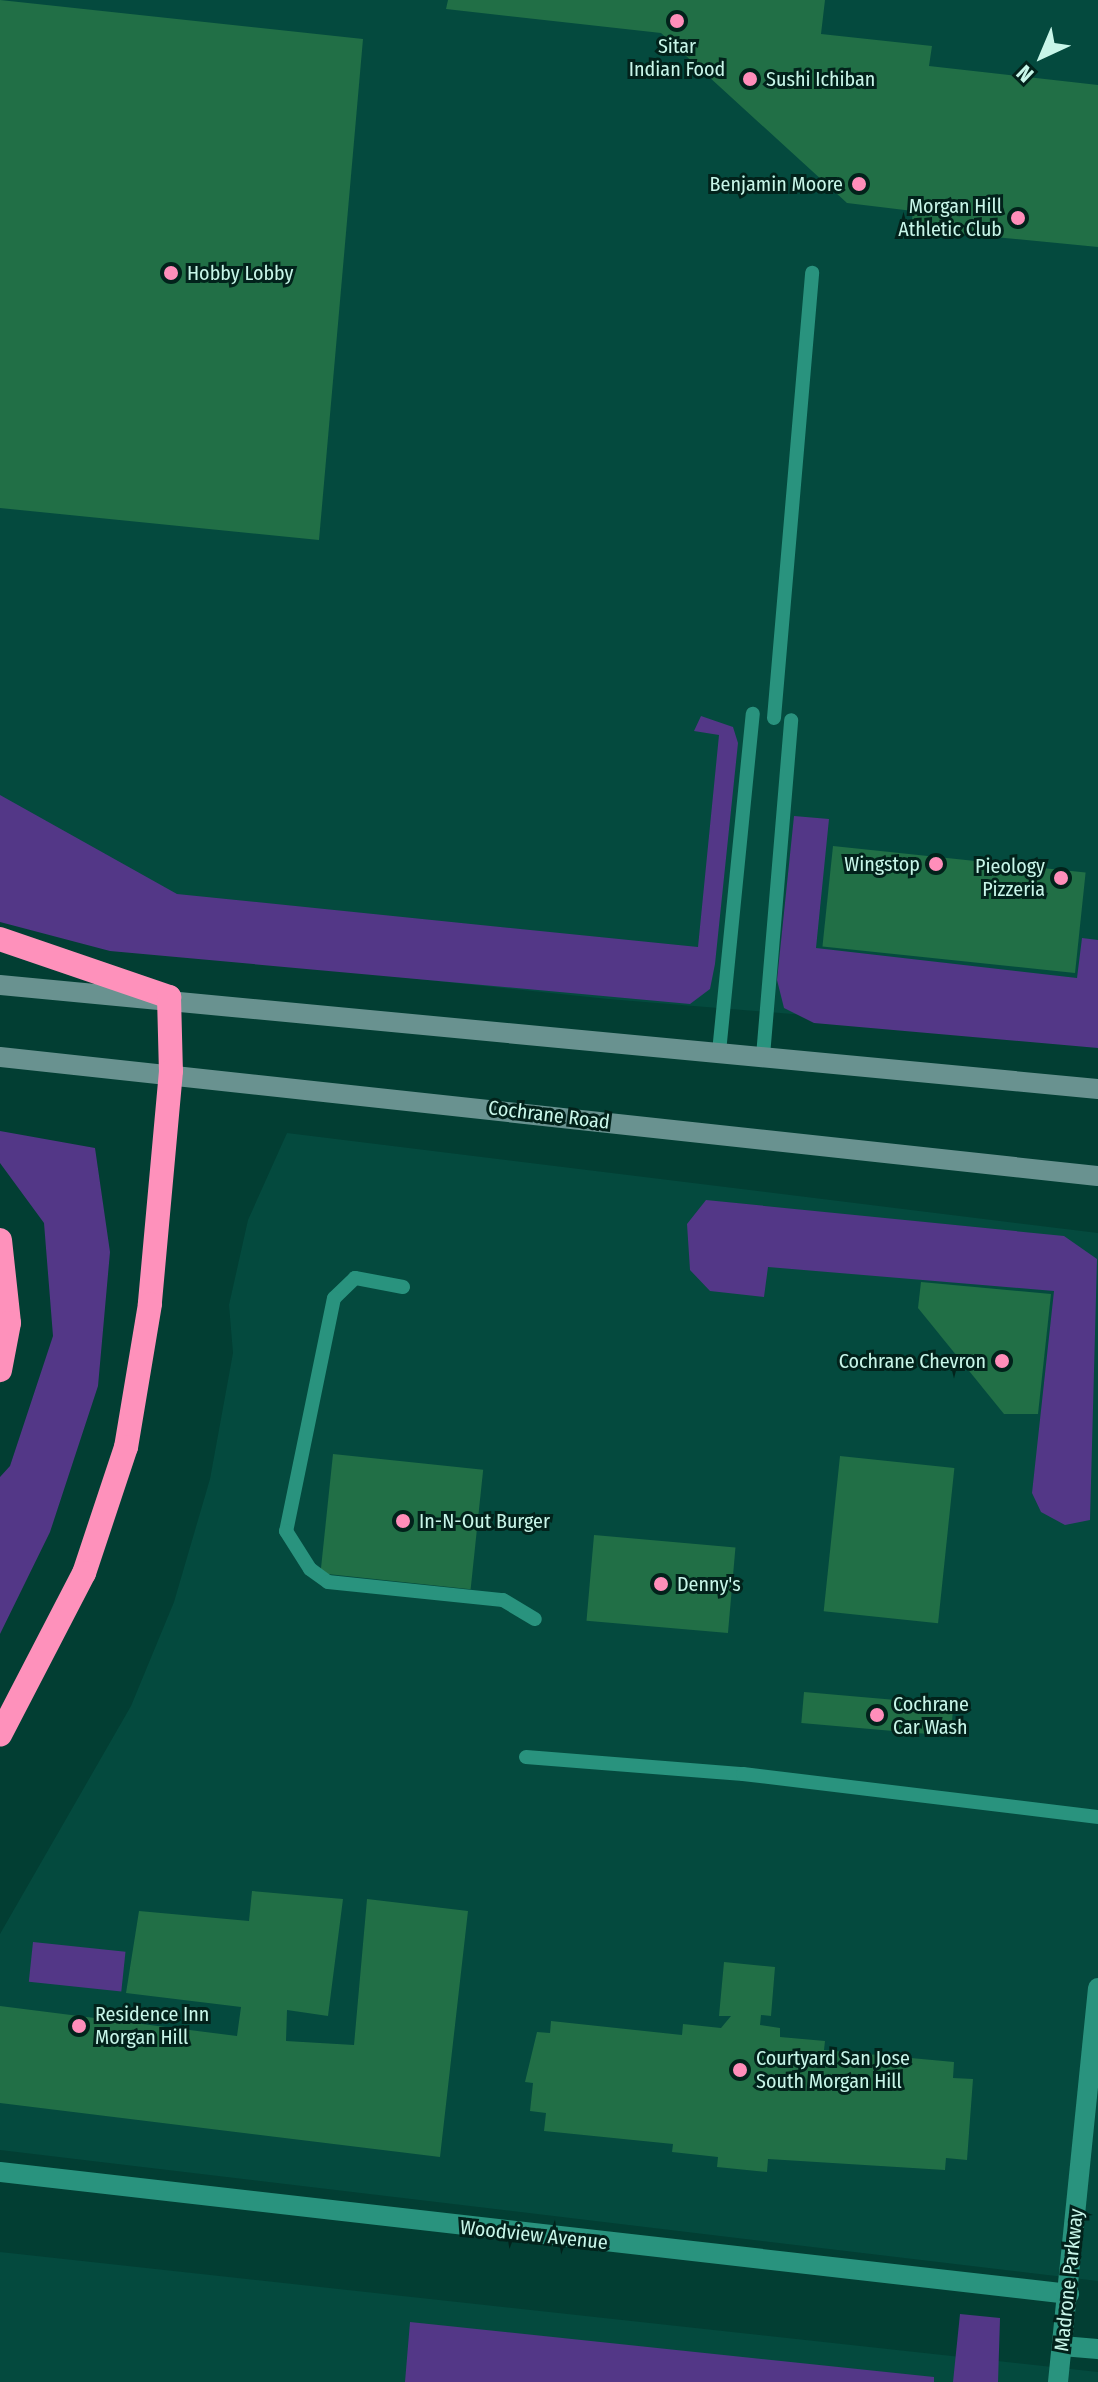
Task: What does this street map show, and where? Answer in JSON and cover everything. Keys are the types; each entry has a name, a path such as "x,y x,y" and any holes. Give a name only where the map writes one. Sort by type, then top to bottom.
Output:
{"highway":[{"path":"0,939 169,997 171,1071 150,1304 126,1447 84,1573 0,1735"},
{"path":"0,1240 9,1323 0,1370"}],"main road":[{"path":"0,985 169,997 1098,1089"},
{"name":"Cochrane Road","path":"0,1057 171,1071 1098,1176"}],"street":[{"name":"Madrone Parkway","path":"1058,2382 1098,1988"},
{"name":"Woodview Avenue","path":"0,2172 1069,2294"},
{"path":"1062,2346 1098,2349"}],"lane":[{"path":"774,718 812,273"},
{"path":"719,1052 753,714"},
{"path":"763,1056 791,720"},
{"path":"403,1287 355,1278 334,1298 286,1531 310,1569 328,1582 503,1600 535,1619"},
{"path":"526,1757 743,1774 1098,1817"}],"shaded area":[{"path":"0,0 1098,0 1098,1039 608,999 189,955 0,850"},
{"path":"701,716 733,727 738,743 715,964 710,989 690,1004 110,951 0,922 0,795 177,894 698,947 719,735 694,731"},
{"path":"794,816 829,819 816,948 1077,978 1082,938 1098,940 1098,1048 814,1023 784,1008 777,980"},
{"path":"0,1131 95,1148 110,1252 98,1386 50,1532 0,1634 0,1477 10,1466 53,1336 44,1223 0,1163"},
{"path":"287,1133 1098,1233 1098,2281 0,2150 0,1934 131,1706 174,1602 210,1479 233,1353 229,1305 248,1220"},
{"path":"706,1200 1064,1236 1097,1259 1090,1520 1065,1525 1041,1512 1032,1493 1054,1291 768,1267 764,1297 710,1291 690,1270 687,1224"},
{"path":"33,1942 125,1952 121,1992 29,1982"},
{"path":"0,2252 1098,2372 1098,2382 0,2382"},
{"path":"960,2314 1000,2318 998,2382 953,2382"},
{"path":"410,2322 934,2377 934,2382 405,2382"}],"building":[{"name":"Hobby Lobby","path":"0,0 363,39 319,540 0,508"},
{"path":"448,0 825,0 821,34 932,46 929,66 1098,85 1098,247 911,229 913,211 847,203 661,33 446,9"},
{"path":"833,846 1086,873 1075,973 822,946"},
{"name":"Cochrane Chevron","path":"921,1282 1051,1294 1038,1414 1004,1414 918,1308"},
{"name":"In-N-Out Burger","path":"333,1454 483,1470 471,1589 320,1573"},
{"path":"840,1456 954,1468 938,1623 824,1611"},
{"name":"Denny's","path":"594,1535 735,1547 728,1633 587,1621"},
{"name":"Cochrane Car Wash","path":"804,1692 953,1705 951,1736 801,1723"},
{"name":"Residence Inn Morgan Hill","path":"252,1891 343,1899 328,2016 287,2010 286,2041 354,2045 367,1899 468,1911 440,2157 0,2103 0,2006 237,2036 241,2007 126,1993 139,1911 249,1921"},
{"name":"Courtyard San Jose South Morgan Hill","path":"724,1962 775,1967 771,2016 761,2015 760,2025 780,2028 780,2037 825,2041 824,2050 954,2062 953,2078 973,2079 967,2160 946,2158 945,2170 768,2159 767,2172 717,2167 718,2157 672,2152 673,2144 544,2131 546,2113 530,2111 533,2083 525,2082 537,2032 550,2033 551,2021 682,2035 683,2024 721,2028 731,2016 719,2016"}],"place":[{"name":"Sitar Indian Food","path":"677,21"},
{"name":"Sushi Ichiban","path":"750,79"},
{"name":"Benjamin Moore","path":"859,184"},
{"name":"Morgan Hill Athletic Club","path":"1018,218"},
{"name":"Hobby Lobby","path":"171,273"},
{"name":"Wingstop","path":"936,864"},
{"name":"Pieology Pizzeria","path":"1061,878"},
{"name":"Cochrane Chevron","path":"1002,1361"},
{"name":"In-N-Out Burger","path":"403,1521"},
{"name":"Denny's","path":"661,1584"},
{"name":"Cochrane Car Wash","path":"877,1715"},
{"name":"Residence Inn Morgan Hill","path":"79,2026"},
{"name":"Courtyard San Jose South Morgan Hill","path":"740,2070"}]}
